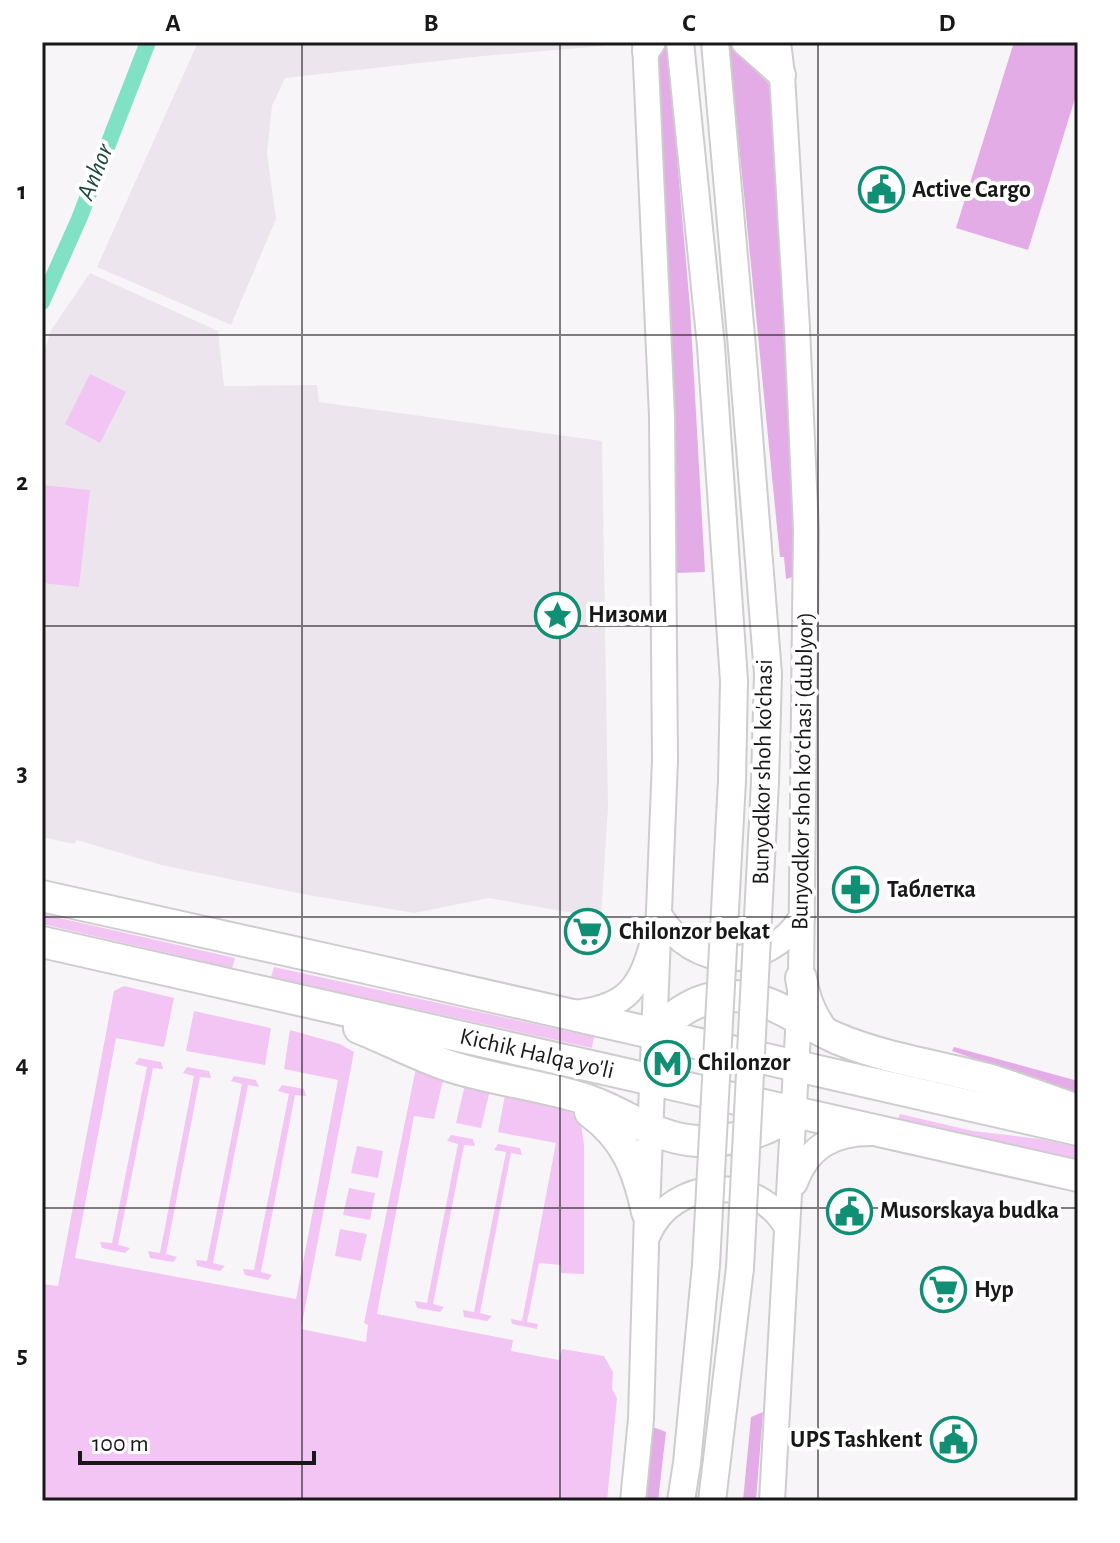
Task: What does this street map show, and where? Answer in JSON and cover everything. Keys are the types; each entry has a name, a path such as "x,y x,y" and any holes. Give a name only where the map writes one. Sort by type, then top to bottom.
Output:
{"highway":[{"name":"Kichik Halqa yo'li","path":"42,896 798,1066 1070,1121"},
{"path":"228,984 243,979 252,968 249,952 239,941"},
{"name":"Kichik Halqa yo'li","path":"42,942 1078,1176"},
{"path":"801,978 813,1019 811,1025"},
{"path":"655,1034 669,1019 698,1002 728,996 758,999 836,1038 991,1081 1070,1121"},
{"path":"287,997 449,1066 588,1100 651,1131 684,1140 729,1140 759,1132 795,1112"},
{"path":"557,1092 604,1122 617,1135 635,1170 647,1226"},
{"path":"901,1137 886,1121 888,1110 895,1107 994,1126 1070,1121"}],"main road":[{"name":"Bunyodkor shoh ko'chasi","path":"680,42 712,362 734,681 732,780 706,1265 681,1501"},
{"name":"Bunyodkor shoh ko'chasi","path":"712,1501 740,1268 768,674 715,42"},
{"path":"745,42 782,75"}],"street":[{"name":"Bunyodkor shoh koʻchasi (dublyor)","path":"778,42 797,328 806,530 801,978"},
{"path":"633,1501 641,1419 665,760 662,416 648,45"},
{"path":"659,914 671,931 688,945 708,955 730,959 752,956 770,949 788,936 802,917"},
{"path":"563,1014 612,1005 633,989 644,971 659,914"},
{"path":"772,1501 798,1066 811,1025"},
{"path":"788,1220 799,1171 807,1157 818,1148 835,1139 866,1133 901,1137"},
{"path":"647,1226 682,1197 712,1189 735,1191 757,1198 788,1220"}],"shaded area":[{"path":"198,42 602,42 603,46 285,78 272,106 267,153 276,219 231,325 97,267"},
{"path":"1014,42 1078,42 1078,89 1028,250 956,228"},
{"path":"667,44 690,307 705,572 677,573 668,318 654,62"},
{"path":"729,44 771,86 796,576 786,579 784,557 780,557"},
{"path":"90,273 218,331 224,386 317,385 319,402 602,441 608,807 601,918 489,898 414,913 161,865 77,840 74,844 42,837 42,359 51,330"},
{"path":"90,374 126,392 100,443 65,424"},
{"path":"42,485 90,490 79,587 42,583"},
{"path":"42,914 235,958 232,968 42,924"},
{"path":"274,967 594,1037 592,1048 271,977"},
{"path":"124,986 174,998 164,1047 116,1038 75,1258 296,1299 338,1080 284,1069 290,1030 340,1044 354,1052 301,1329 366,1342 368,1325 364,1323 416,1068 444,1076 434,1119 414,1116 377,1314 513,1340 511,1351 559,1360 562,1349 604,1356 613,1372 612,1389 617,1398 607,1501 42,1501 42,1284 58,1286 114,991"},
{"path":"194,1011 271,1028 265,1065 186,1051"},
{"path":"954,1047 1078,1081 1078,1095 952,1051"},
{"path":"139,1058 161,1062 163,1069 153,1068 118,1245 130,1248 125,1253 102,1248 100,1242 112,1243 147,1067 135,1064"},
{"path":"187,1067 209,1071 211,1078 200,1077 166,1254 177,1257 173,1262 150,1258 148,1251 160,1253 194,1076 183,1073"},
{"path":"234,1076 256,1080 259,1087 248,1085 213,1263 225,1266 220,1271 197,1266 196,1260 207,1261 242,1084 231,1081"},
{"path":"466,1080 491,1086 481,1128 456,1123"},
{"path":"282,1085 304,1089 306,1096 295,1095 261,1272 272,1275 268,1280 245,1275 243,1269 254,1270 289,1094 278,1091"},
{"path":"506,1090 580,1116 584,1145 584,1274 561,1273 561,1265 539,1263 527,1322 538,1324 537,1329 512,1324 511,1319 522,1321 556,1143 498,1132"},
{"path":"900,1114 973,1131 1078,1147 1078,1159 898,1119"},
{"path":"451,1135 473,1139 475,1146 464,1145 433,1304 444,1307 440,1312 417,1308 415,1301 427,1303 458,1144 447,1141"},
{"path":"498,1144 520,1148 522,1155 511,1153 480,1313 492,1316 487,1321 464,1317 463,1310 474,1312 506,1152 494,1150"},
{"path":"357,1146 383,1151 378,1178 351,1173"},
{"path":"349,1188 375,1193 370,1220 343,1215"},
{"path":"340,1229 367,1234 361,1261 335,1256"},
{"path":"763,1412 756,1501 743,1501 751,1417"},
{"path":"645,1424 666,1432 658,1501 637,1501"}],"waterway":[{"name":"Anhor","path":"42,302 79,219 148,42"}],"place":[{"name":"Active Cargo","path":"881,190"},
{"name":"Низоми","path":"557,615"},
{"name":"Таблетка","path":"856,890"},
{"name":"Chilonzor bekat","path":"588,932"},
{"name":"Chilonzor","path":"667,1063"},
{"name":"Musorskaya budka","path":"849,1211"},
{"name":"Нур","path":"943,1290"},
{"name":"UPS Tashkent","path":"953,1440"}]}
